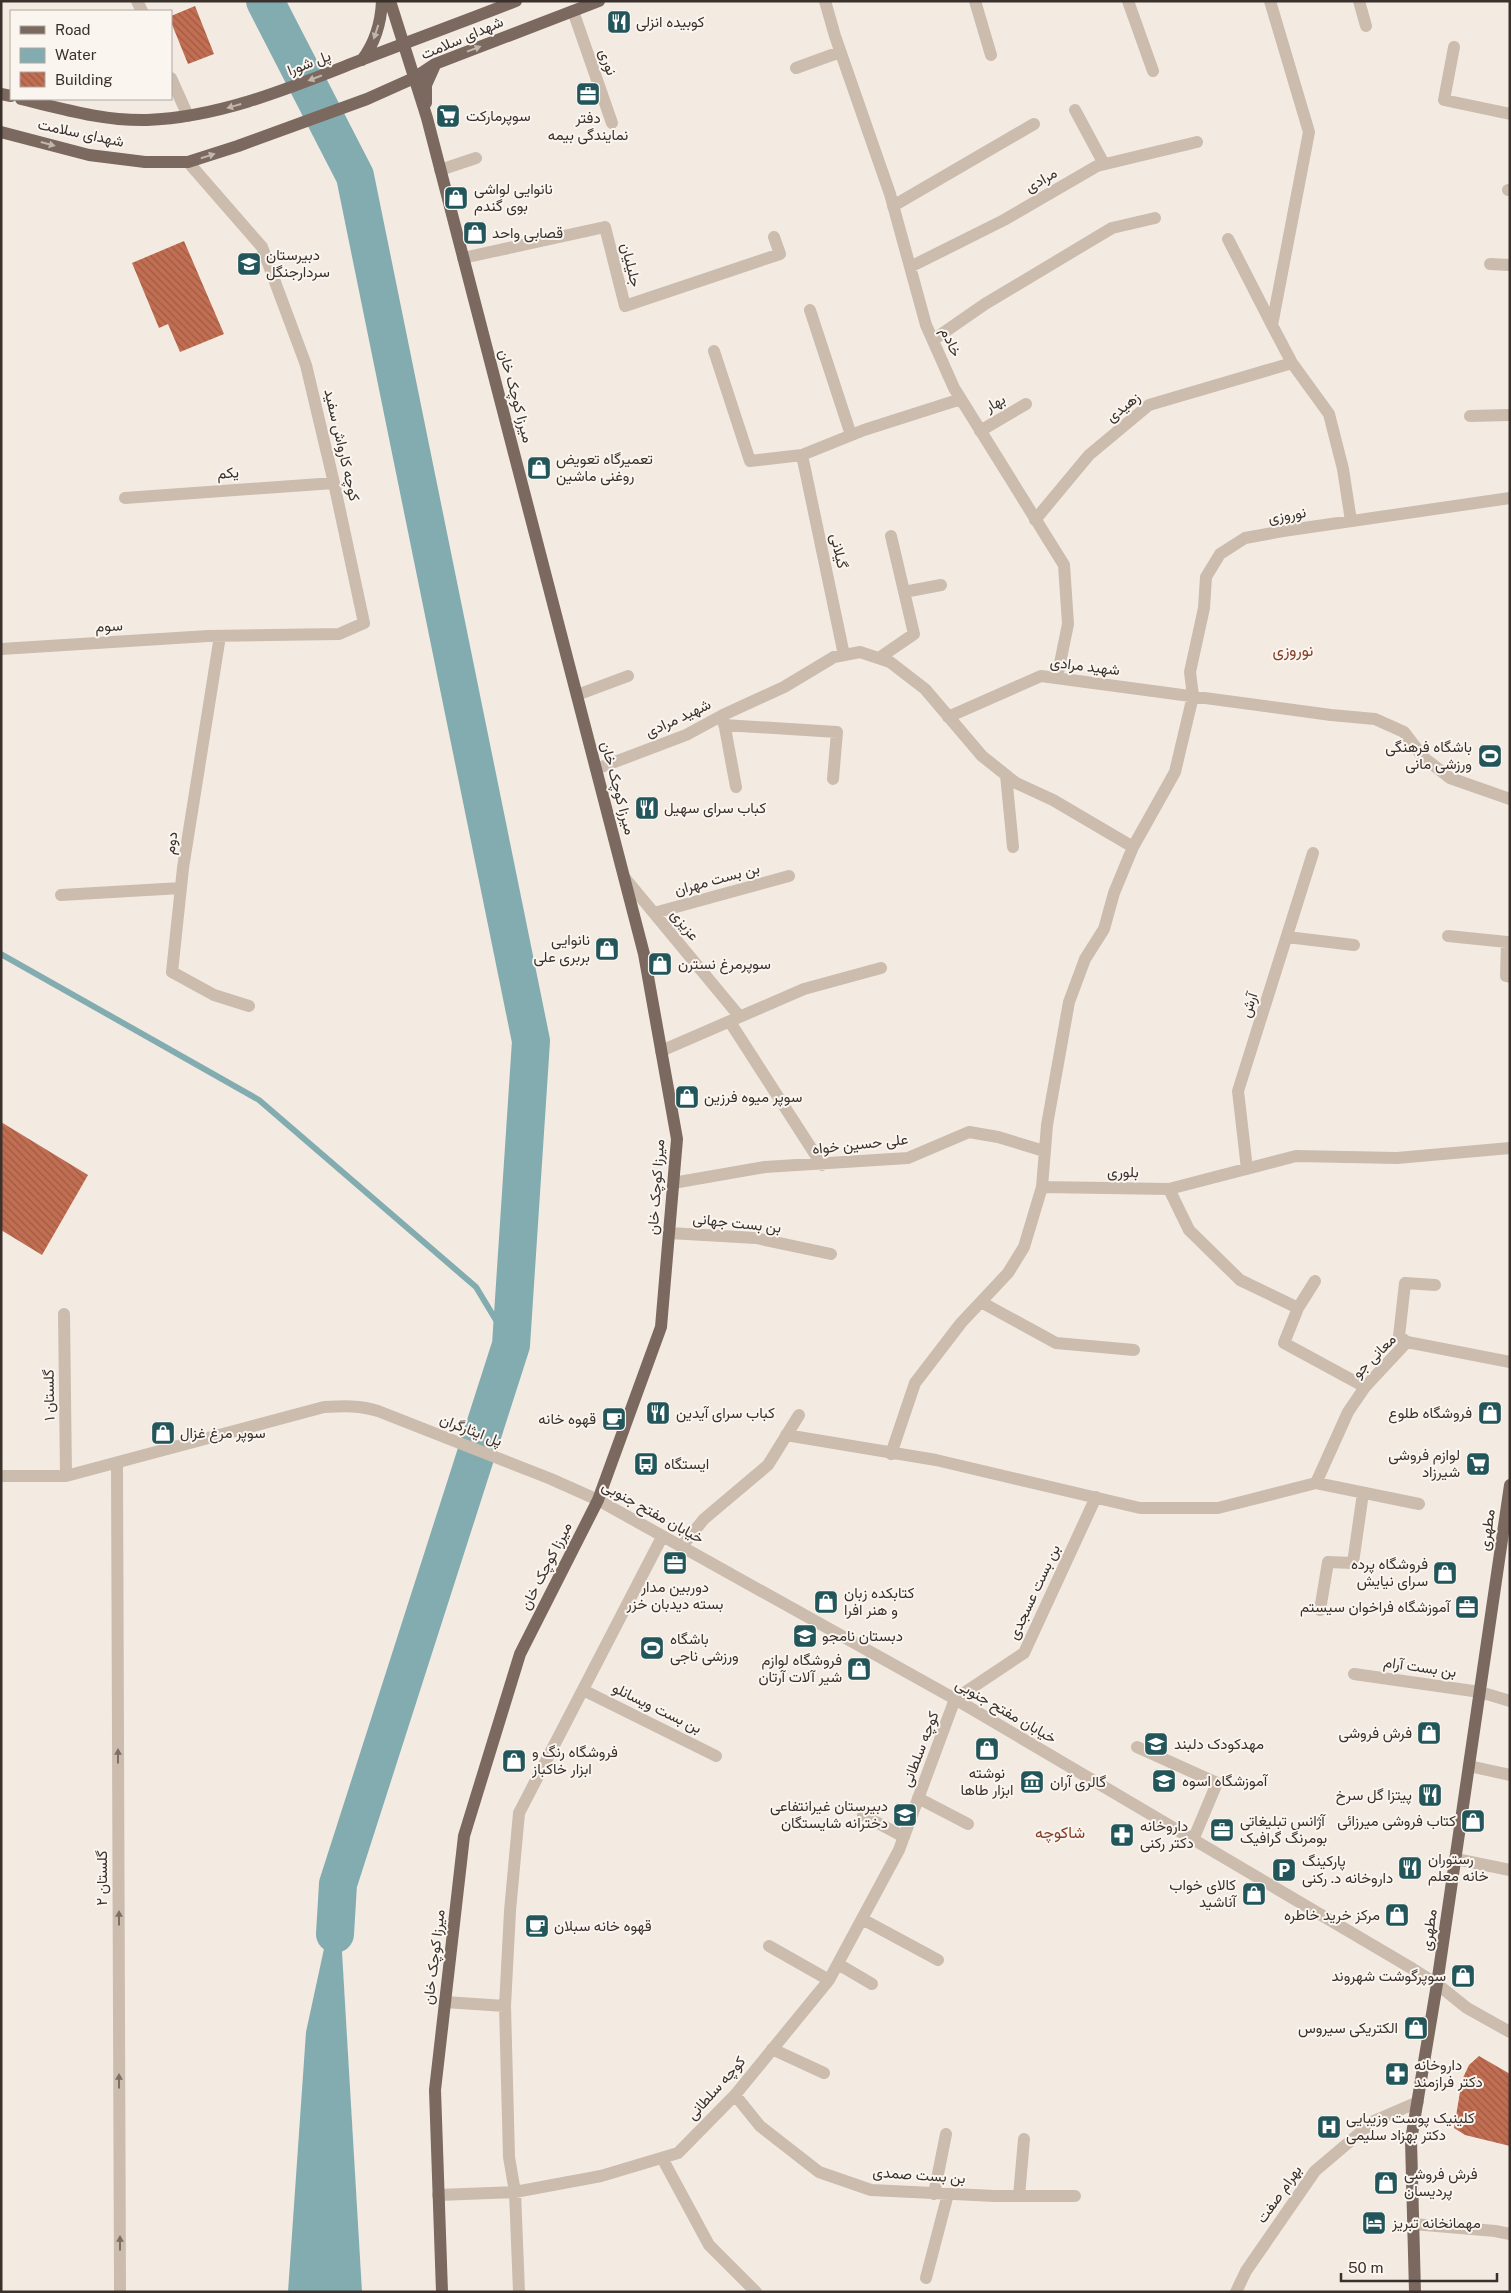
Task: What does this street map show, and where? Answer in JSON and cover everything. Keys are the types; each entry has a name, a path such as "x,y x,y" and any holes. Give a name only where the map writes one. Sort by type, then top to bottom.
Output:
{"main road":[{"path":"362,60 371,48 381,19 382,1"},
{"name":"میرزا کوچک خان","path":"390,1 427,118 644,954 677,1139 661,1327 598,1500 520,1654 464,1836 434,2090 442,2292"},
{"name":"شهدای سلامت","path":"349,65 516,1"},
{"name":"شهدای سلامت","path":"1,132 89,155 145,162 188,162 299,125 367,99 414,78 435,64 599,1"},
{"path":"427,118 426,85 435,64"},
{"name":"پل شورا","path":"281,92 349,65"},
{"name":"شهدای سلامت","path":"25,100 98,118 146,120 188,116 281,92"},
{"name":"مطهری","path":"1415,2292 1411,2140 1438,1984 1510,1487"}],"street":[{"name":"خادم","path":"825,1 840,52 893,206 926,325 961,399 1064,565 1068,624 1057,678"},
{"path":"975,1 992,55"},
{"path":"1128,1 1153,72"},
{"path":"1270,1 1309,132 1272,325"},
{"path":"1359,1 1366,26"},
{"name":"نوری","path":"573,11 612,124"},
{"path":"1454,47 1444,100 1510,114"},
{"path":"796,68 840,52"},
{"path":"172,80 188,116"},
{"path":"1075,110 1104,164"},
{"path":"893,206 1034,124"},
{"name":"مرادی","path":"910,267 1004,220 1097,166 1197,142"},
{"path":"440,170 476,158"},
{"name":"کوچه کارواش سفید","path":"188,162 262,247 306,365 364,623 339,634 220,636"},
{"path":"933,340 985,304 1112,228 1156,218"},
{"name":"جلیلیان","path":"463,258 605,227 625,306 780,254 774,237"},
{"path":"1228,239 1292,363 1329,414 1343,468 1351,521"},
{"path":"1490,264 1510,265"},
{"path":"810,310 851,436"},
{"path":"714,351 750,461 802,455 851,436 961,399"},
{"name":"زهیدی","path":"1035,520 1089,455 1149,405 1292,363"},
{"name":"بهار","path":"980,431 1026,404"},
{"path":"1470,416 1510,415"},
{"name":"گیلانی","path":"802,455 844,655"},
{"name":"یکم","path":"125,498 334,483"},
{"name":"نوروزی","path":"1193,696 1190,672 1204,608 1206,577 1220,554 1246,538 1510,498"},
{"path":"879,658 914,634 891,536"},
{"path":"904,592 941,585"},
{"name":"سوم","path":"1,649 220,636"},
{"name":"دوم","path":"220,636 201,748 181,888 172,972 214,995 248,1006"},
{"name":"شهید مرادی","path":"596,769 724,720 834,657 860,652 890,662 925,689 948,717 1041,676 1331,715 1375,719 1404,732 1423,757 1450,778 1510,800"},
{"path":"577,695 628,676"},
{"path":"891,1454 915,1383 961,1323 1008,1273 1024,1247 1042,1187 1047,1124 1069,1002 1085,959 1104,928 1114,893 1133,847 1174,772 1193,696"},
{"path":"948,717 982,756 1016,783 1053,800 1133,847"},
{"path":"736,787 724,720 837,732 833,779"},
{"path":"1006,775 1013,847"},
{"name":"آرش","path":"1247,1169 1238,1091 1313,853"},
{"name":"بن بست مهران","path":"654,913 789,876"},
{"name":"عزیزی","path":"624,877 654,913 735,1020 822,1165"},
{"path":"61,895 181,888"},
{"path":"1448,936 1507,942 1506,976 1510,977"},
{"path":"1287,937 1354,945"},
{"path":"661,1051 804,988 881,968"},
{"name":"علی حسین خواه","path":"673,1183 765,1167 822,1165 908,1158 969,1132 998,1137 1044,1151"},
{"name":"بلوری","path":"1042,1187 1169,1189 1296,1156 1398,1158 1510,1148"},
{"path":"1169,1189 1189,1230 1240,1280 1298,1308"},
{"name":"بن بست جهانی","path":"669,1233 756,1238 831,1254"},
{"path":"1315,1281 1298,1308 1284,1343 1365,1387"},
{"path":"1407,1342 1399,1336 1405,1283 1435,1285"},
{"path":"981,1302 1056,1343 1134,1350"},
{"name":"گلستان ۱","path":"64,1314 66,1476"},
{"name":"معانی جو","path":"1316,1483 1348,1412 1365,1387 1407,1342 1510,1362"},
{"name":"پل ایثارگران","path":"1,1476 66,1476 324,1407 348,1405 378,1411 551,1479"},
{"path":"682,1546 704,1519 768,1465 799,1415"},
{"path":"786,1435 936,1460 1140,1508 1218,1508 1316,1483 1419,1504"},
{"name":"گلستان ۲","path":"117,1463 120,2292"},
{"name":"خیابان مفتح جنوبی","path":"551,1479 598,1500 955,1699 1438,1984 1467,2008 1510,2032"},
{"path":"1320,1610 1328,1562 1353,1563 1363,1493"},
{"name":"بن بست عسجدی","path":"955,1699 1024,1653 1096,1497"},
{"path":"519,2292 514,2192 509,2157 505,2006 510,1911 519,1813 662,1536"},
{"name":"بن بست آرام","path":"1354,1674 1480,1692 1510,1701"},
{"name":"بن بست ویسانلو","path":"582,1690 716,1756"},
{"name":"کوچه سلطانی","path":"438,2194 514,2192 601,2176 678,2153 735,2094 829,1980 904,1837 955,1699"},
{"path":"1137,1747 1217,1783 1194,1840"},
{"path":"1469,1766 1510,1775"},
{"path":"918,1798 968,1824"},
{"path":"863,1816 904,1837"},
{"path":"1456,1859 1510,1870"},
{"path":"862,1918 938,1960"},
{"path":"769,1946 829,1980"},
{"path":"838,1964 872,1984"},
{"path":"445,2002 505,2006"},
{"path":"772,2050 824,2073"},
{"name":"بن بست صمدی","path":"735,2094 760,2126 818,2172 871,2190 934,2194 1075,2196"},
{"name":"بهرام صفت","path":"1236,2292 1246,2271 1314,2171 1374,2121 1418,2102"},
{"path":"934,2194 946,2134"},
{"path":"1019,2196 1024,2139"},
{"path":"662,2158 709,2245 756,2292"},
{"path":"926,2278 948,2194"},
{"path":"1413,2224 1495,2230 1510,2234"}],"water":[{"path":"338,1884 362,2292 288,2292 306,2032"}],"building":[{"path":"195,6 214,54 188,64 172,24 172,16"},
{"path":"184,241 224,334 180,352 168,324 159,328 132,263"},
{"path":"1,1122 88,1175 42,1255 1,1230"},
{"path":"1479,2056 1510,2074 1510,2146 1465,2135 1454,2128 1462,2080 1469,2065"}],"waterway":[{"path":"265,1 355,176 531,1041 511,1345 338,1884 335,1934"},
{"path":"1,954 259,1100 476,1287 511,1345"}],"place":[{"name":"کوبیده انزلی","path":"619,22"},
{"name":"دفتر نمایندگی بیمه","path":"588,94"},
{"name":"سوپرمارکت","path":"448,116"},
{"name":"نانوایی لواشی بوی گندم","path":"456,198"},
{"name":"قصابی واحد","path":"475,233"},
{"name":"دبیرستان سردارجنگل","path":"249,264"},
{"name":"تعمیرگاه تعویض روغنی ماشین","path":"539,468"},
{"name":"باشگاه فرهنگی ورزشی مانی","path":"1490,756"},
{"name":"کباب سرای سهیل","path":"647,808"},
{"name":"نانوایی بربری علی","path":"607,949"},
{"name":"سوپرمرغ نسترن","path":"660,964"},
{"name":"سوپر میوه فرزین","path":"687,1097"},
{"name":"کباب سرای آیدین","path":"658,1413"},
{"name":"فروشگاه طلوع","path":"1490,1413"},
{"name":"قهوه خانه","path":"614,1419"},
{"name":"سوپر مرغ غزال","path":"163,1433"},
{"name":"ایستگاه","path":"646,1464"},
{"name":"لوازم فروشی شیرزاد","path":"1478,1464"},
{"name":"دوربین مدار بسته دیدبان خزر","path":"675,1563"},
{"name":"فروشگاه پرده سرای نیایش","path":"1445,1573"},
{"name":"کتابکده زبان و هنر افرا","path":"826,1602"},
{"name":"آموزشگاه فراخوان سیستم","path":"1467,1607"},
{"name":"دبستان نامجو","path":"805,1636"},
{"name":"باشگاه ورزشی ناجی","path":"652,1648"},
{"name":"فروشگاه لوازم شیر آلات آرتان","path":"859,1669"},
{"name":"فرش فروشی","path":"1429,1733"},
{"name":"مهدکودک دلبند","path":"1156,1744"},
{"name":"نوشته ابزار طاها","path":"987,1749"},
{"name":"فروشگاه رنگ و ابزار خاکباز","path":"514,1761"},
{"name":"آموزشگاه اسوه","path":"1164,1781"},
{"name":"گالری آران","path":"1032,1782"},
{"name":"پیتزا گل سرخ","path":"1430,1795"},
{"name":"دبیرستان غیرانتفاعی دخترانه شایستگان","path":"905,1815"},
{"name":"کتاب فروشی میرزائی","path":"1473,1821"},
{"name":"آژانس تبلیغاتی بومرنگ گرافیک","path":"1222,1830"},
{"name":"داروخانه دکتر رکنی","path":"1122,1835"},
{"name":"رستوران خانه معلم","path":"1410,1868"},
{"name":"پارکینگ داروخانه د. رکنی","path":"1284,1870"},
{"name":"کالای خواب آناشید","path":"1254,1894"},
{"name":"مرکز خرید خاطره","path":"1397,1915"},
{"name":"قهوه خانه سبلان","path":"537,1926"},
{"name":"سوپرگوشت شهروند","path":"1463,1976"},
{"name":"الکتریکی سیروس","path":"1416,2028"},
{"name":"داروخانه دکتر فرازمند","path":"1397,2074"},
{"name":"کلینیک پوست وزیبایی دکتر بهزاد سلیمی","path":"1329,2127"},
{"name":"فرش فروشی پردیسان","path":"1386,2183"},
{"name":"مهمانخانه تبریز","path":"1374,2223"}],"district":[{"name":"نوروزی","path":"1293,650"},
{"name":"شاکوچه","path":"1060,1832"}]}
